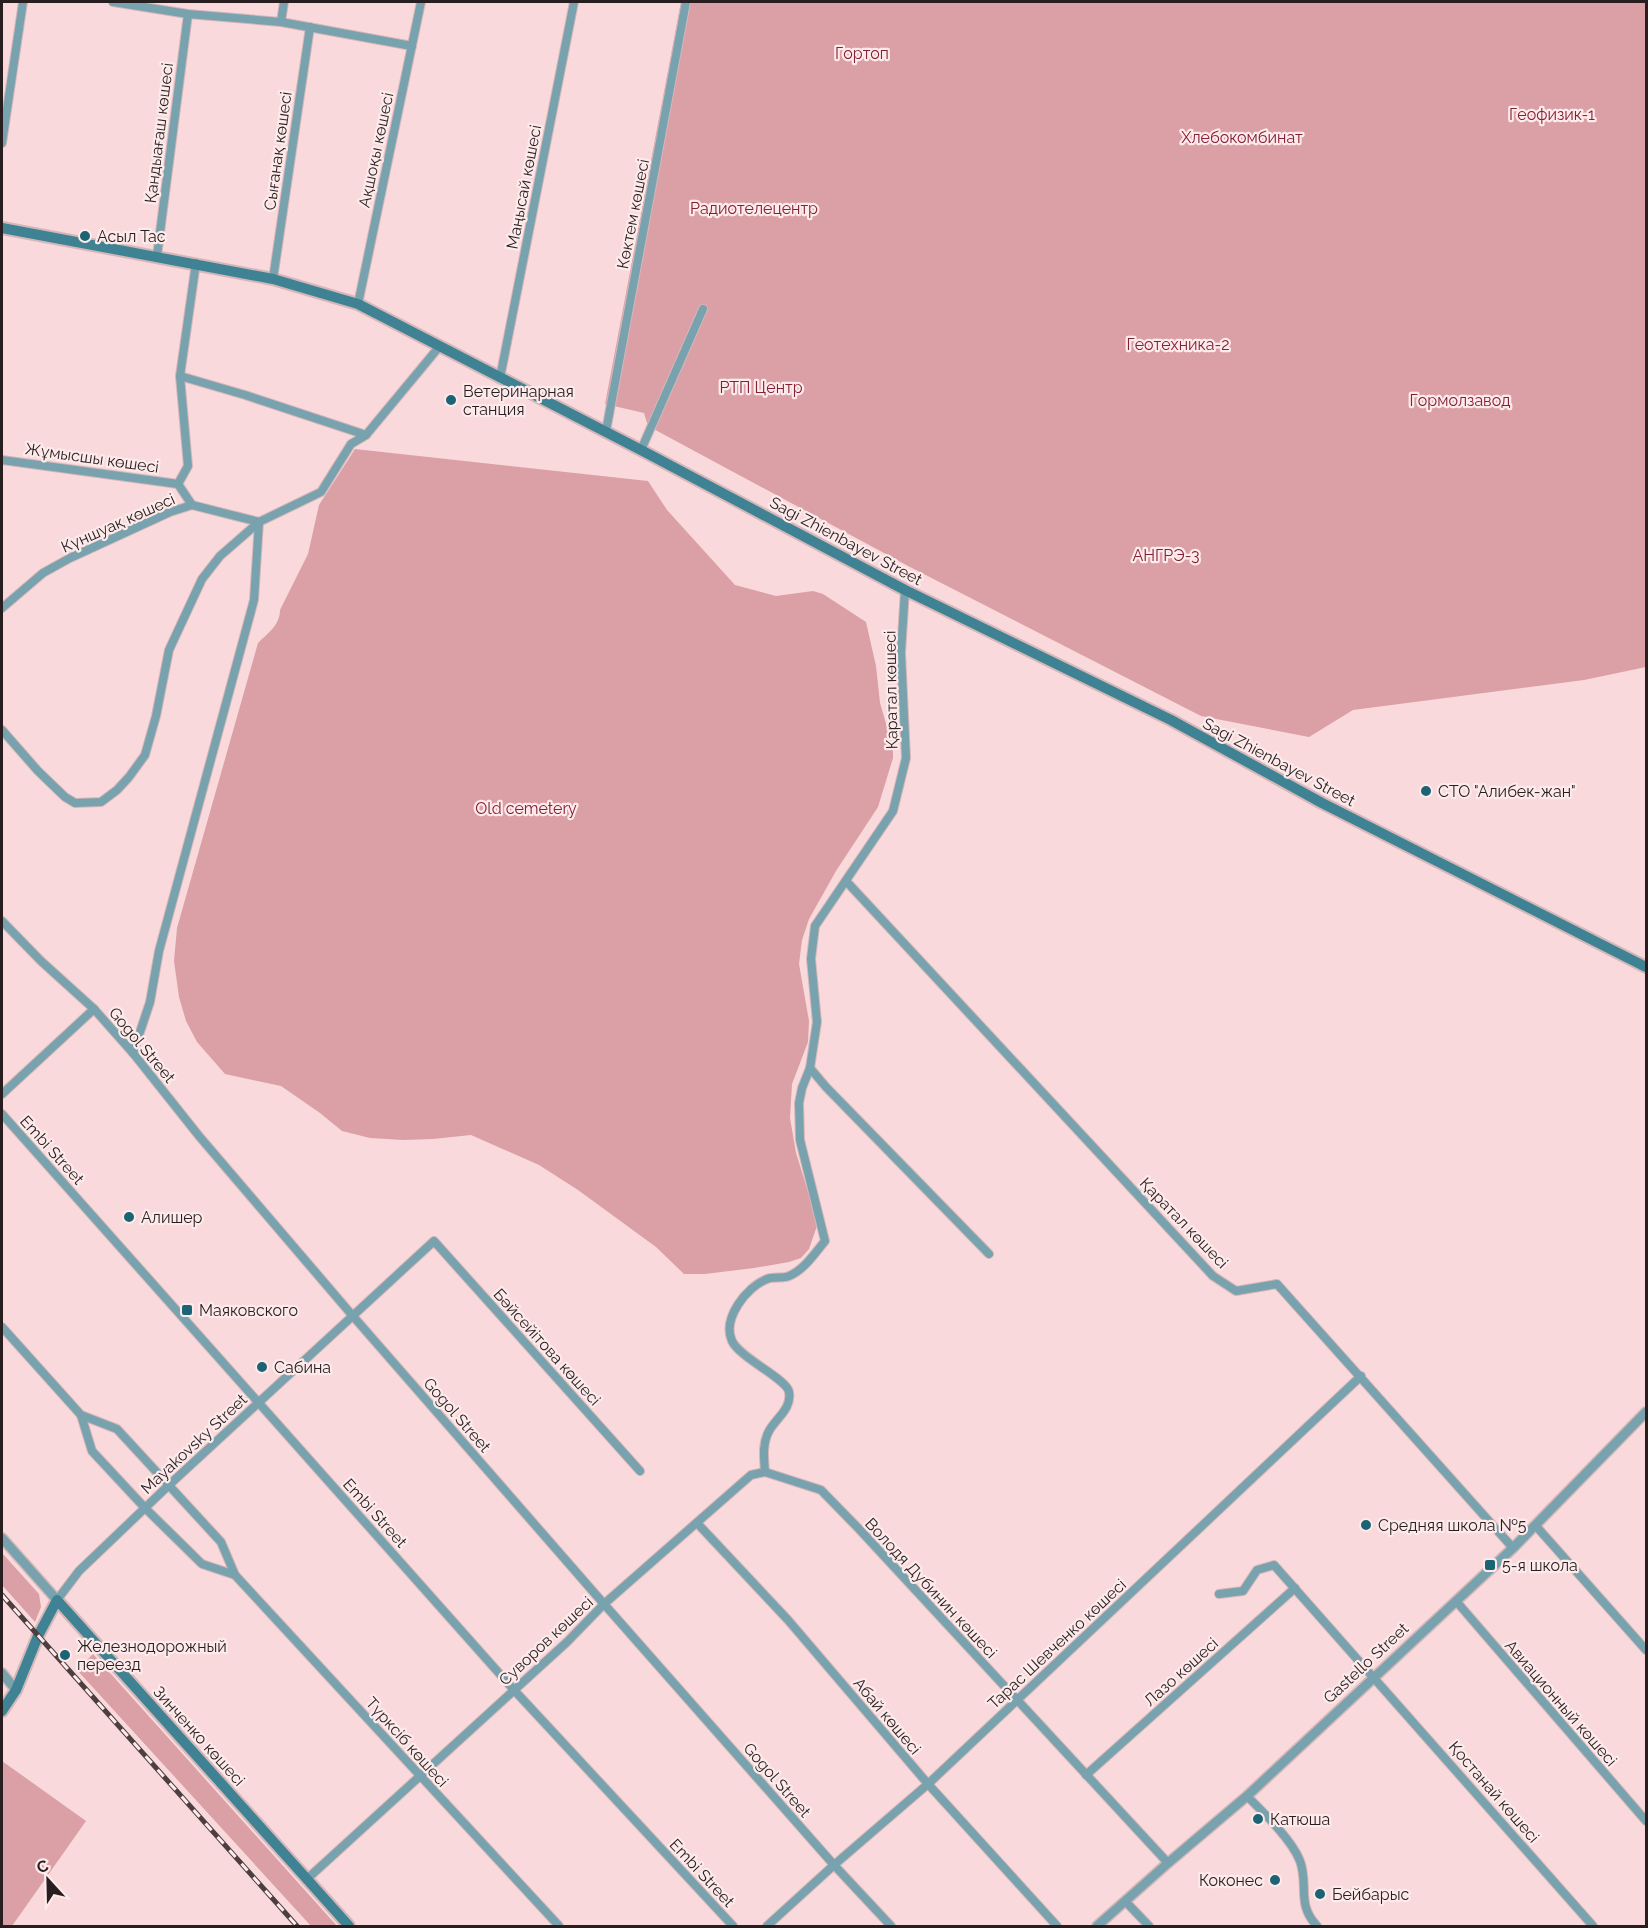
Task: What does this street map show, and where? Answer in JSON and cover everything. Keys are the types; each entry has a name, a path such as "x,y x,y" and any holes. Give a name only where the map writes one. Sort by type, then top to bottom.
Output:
{"main road":[{"name":"Sagi Zhienbayev Street","path":"2,228 273,279 358,304 606,431 905,590 1171,720 1322,803 1647,967"},
{"path":"2,1711 16,1690 38,1636 57,1600"},
{"name":"Зинченко көшесі","path":"57,1600 349,1926"}],"street":[{"path":"2,143 23,2"},
{"path":"113,2 151,4 188,14 280,22 412,46"},
{"path":"280,22 284,2"},
{"name":"Ақшоқы көшесі","path":"358,304 421,2"},
{"name":"Маңысай көшесі","path":"500,378 574,2"},
{"name":"Көктем көшесі","path":"606,431 686,2"},
{"name":"Қандыағаш көшесі","path":"157,256 188,14"},
{"name":"Сығанақ көшесі","path":"273,279 310,27"},
{"path":"192,505 178,484 188,466 180,376 196,263"},
{"path":"641,450 703,309"},
{"path":"2,730 38,771 65,797 75,803 101,802 117,790 145,755 156,716 168,650 202,579 220,556 259,522 321,492 351,444 366,435 439,347"},
{"path":"180,376 366,435"},
{"name":"Жұмысшы көшесі","path":"2,460 178,484"},
{"name":"Күншуақ көшесі","path":"2,608 43,573 70,558 170,512 192,505 259,522"},
{"path":"133,1053 150,1002 164,929 250,617 254,600 259,522"},
{"name":"Қаратал көшесі","path":"765,1472 764,1446 768,1432 787,1408 789,1389 734,1345 729,1334 730,1321 738,1306 754,1286 769,1278 789,1276 808,1262 825,1241 800,1140 799,1104 802,1088 810,1068 817,1022 811,958 815,926 893,811 906,758 901,653 905,590"},
{"name":"Қаратал көшесі","path":"846,881 1213,1276 1236,1291 1277,1284 1513,1548"},
{"name":"Gogol Street","path":"2,921 41,961 94,1009 133,1053 199,1136 352,1315 604,1604 891,1926"},
{"path":"2,1094 94,1009"},
{"path":"810,1068 990,1254"},
{"name":"Embi Street","path":"2,1114 514,1690 733,1926"},
{"name":"Mayakovsky Street","path":"57,1600 79,1571 169,1485 434,1241"},
{"name":"Бәйсейітова көшесі","path":"434,1241 640,1470"},
{"name":"Түрксіб көшесі","path":"2,1327 81,1415 92,1451 145,1508 201,1564 235,1575"},
{"name":"Тарас Шевченко көшесі","path":"767,1926 834,1864 928,1785 1361,1376"},
{"name":"Gastello Street","path":"1097,1926 1247,1796 1513,1548 1647,1412"},
{"name":"Түрксіб көшесі","path":"81,1415 117,1429 221,1542 235,1575 559,1926"},
{"name":"Володя Дубинин көшесі","path":"765,1472 821,1490 1168,1863"},
{"name":"Суворов көшесі","path":"307,1879 567,1642 604,1604 751,1475 765,1472"},
{"name":"Абай көшесі","path":"697,1522 788,1620 928,1785 1058,1926"},
{"path":"1536,1526 1647,1650"},
{"name":"Зинченко көшесі","path":"2,1538 57,1600"},
{"path":"1220,1594 1243,1591 1257,1570 1274,1565 1374,1676"},
{"name":"Лазо көшесі","path":"1086,1775 1294,1587"},
{"name":"Авиационный көшесі","path":"1455,1601 1647,1821"},
{"path":"2,1673 16,1690"},
{"name":"Қостанай көшесі","path":"1374,1676 1593,1926"},
{"path":"1247,1796 1275,1824 1299,1858 1303,1869 1305,1909 1310,1920 1317,1926"},
{"path":"1125,1901 1149,1926"}],"green space":[{"path":"681,2 1646,2 1646,667 1584,680 1353,710 1309,737 1201,716 910,567 648,426 644,413 605,404"},
{"name":"Old cemetery","path":"355,449 648,481 667,510 735,585 776,596 813,591 823,594 866,622 876,666 880,703 893,748 893,758 878,807 836,871 809,919 802,940 799,964 809,1021 808,1042 792,1084 790,1118 796,1153 817,1226 809,1249 801,1258 754,1268 684,1274 656,1247 578,1190 539,1165 471,1135 403,1140 370,1138 342,1131 281,1086 225,1074 197,1042 186,1021 179,997 174,961 177,928 258,643 278,620 280,610 308,554 319,505"},
{"path":"2,1553 39,1594 41,1607 35,1622 2,1585"},
{"path":"93,1654 337,1926 311,1926 77,1670"},
{"path":"2,1761 86,1821 12,1926 2,1926"}],"railway":[{"path":"2,1595 297,1926"}],"place":[{"name":"Асыл Тас","path":"85,236"},
{"name":"Ветеринарная станция","path":"451,400"},
{"name":"СТО \"Алибек-жан\"","path":"1426,791"},
{"name":"Алишер","path":"129,1217"},
{"name":"Маяковского","path":"187,1310"},
{"name":"Сабина","path":"262,1367"},
{"name":"Средняя школа №5","path":"1366,1525"},
{"name":"5-я школа","path":"1490,1565"},
{"name":"Железнодорожный переезд","path":"65,1655"},
{"name":"Катюша","path":"1258,1819"},
{"name":"Коконес","path":"1275,1880"},
{"name":"Бейбарыс","path":"1320,1894"}],"park label":[{"name":"Гортоп","path":"862,53"},
{"name":"Геофизик-1","path":"1552,114"},
{"name":"Хлебокомбинат","path":"1242,137"},
{"name":"Радиотелецентр","path":"754,208"},
{"name":"Геотехника-2","path":"1178,344"},
{"name":"РТП Центр","path":"761,387"},
{"name":"Гормолзавод","path":"1460,400"},
{"name":"АНГРЭ-3","path":"1166,555"}]}
